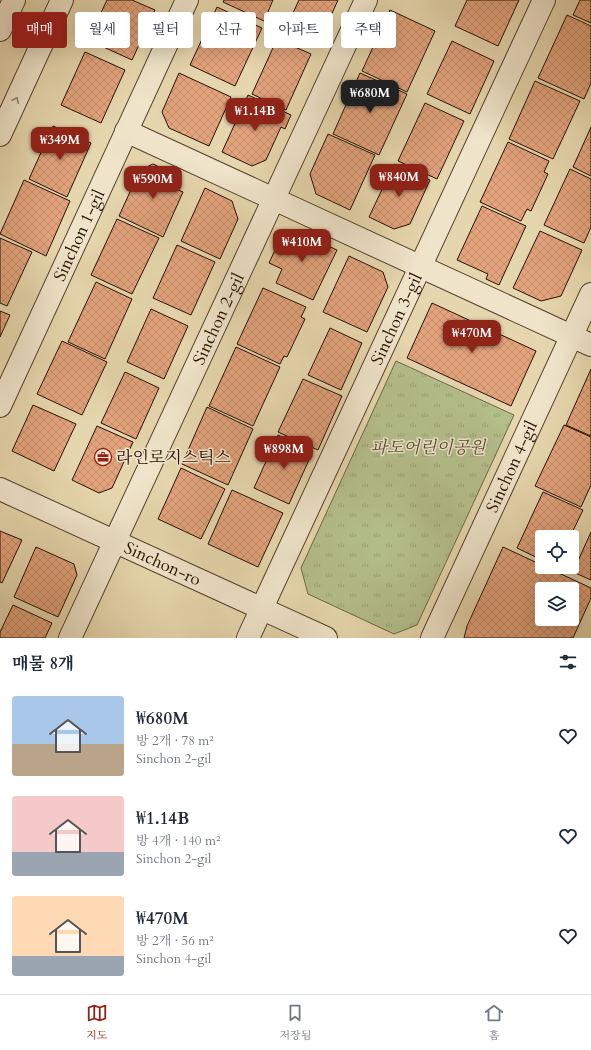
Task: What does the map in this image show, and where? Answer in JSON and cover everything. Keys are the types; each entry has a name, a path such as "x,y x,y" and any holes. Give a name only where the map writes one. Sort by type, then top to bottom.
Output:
{"street":[{"path":"0,30 14,0"},
{"path":"0,135 62,0"},
{"name":"Sinchon 1-gil","path":"0,406 187,0"},
{"name":"Sinchon 2-gil","path":"70,638 366,0"},
{"name":"Sinchon 3-gil","path":"248,638 544,0"},
{"path":"126,131 582,340"},
{"name":"Sinchon 4-gil","path":"432,638 582,340 591,294"},
{"name":"Sinchon-ro","path":"0,489 326,638"}],"green space":[{"name":"파도어린이공원","path":"396,361 514,415 417,625 394,634 308,594 301,568"}],"building":[{"path":"107,0 132,0 155,10 154,12 138,12 138,47 132,60 106,48 130,48 130,12 101,12"},
{"path":"224,0 273,0 268,12 264,12 264,21 256,17 256,12 245,12 223,2"},
{"path":"299,0 338,0 333,12 293,12"},
{"path":"467,0 519,0 498,46 455,26"},
{"path":"580,0 591,0 591,23 573,15"},
{"path":"217,7 228,12 215,12"},
{"path":"396,13 435,31 407,92 362,71 373,48 396,48"},
{"path":"567,15 591,26 591,83 584,99 538,78"},
{"path":"256,25 262,28 256,41"},
{"path":"201,41 201,48 253,48 235,86 190,65"},
{"path":"452,41 494,61 470,114 427,94"},
{"path":"273,48 297,48 311,54 286,110 252,94"},
{"path":"85,52 125,70 101,123 61,105"},
{"path":"179,73 231,97 209,146 169,128 162,112"},
{"path":"360,73 407,94 379,155 333,134"},
{"path":"535,81 580,101 553,159 509,139"},
{"path":"248,95 291,115 285,129 281,127 266,160 252,166 222,152"},
{"path":"425,103 464,121 437,179 398,161"},
{"path":"53,126 91,143 67,197 29,179"},
{"path":"591,127 591,176 573,167"},
{"path":"328,134 375,155 350,210 316,194 310,174"},
{"path":"508,142 549,161 544,172 548,174 531,211 527,209 521,221 480,202"},
{"path":"153,164 179,176 173,188 183,192 163,237 119,216 140,170"},
{"path":"394,164 430,180 410,224 394,229 369,217"},
{"path":"570,169 591,179 591,227 584,243 544,225"},
{"path":"24,180 70,201 46,256 0,234"},
{"path":"205,188 232,201 238,219 220,259 181,241"},
{"path":"482,206 526,226 499,285 486,279 488,274 457,260"},
{"path":"117,219 159,238 132,294 91,275"},
{"path":"296,231 337,250 313,300 276,283 282,269 269,263 281,237"},
{"path":"540,231 582,250 561,296 541,301 513,288"},
{"path":"0,238 32,252 7,306 0,303"},
{"path":"177,245 215,262 191,315 153,298"},
{"path":"349,256 383,272 388,287 367,332 323,312"},
{"path":"96,282 132,299 105,359 68,342"},
{"path":"263,288 306,307 301,317 305,319 287,357 284,356 280,364 237,344"},
{"path":"432,303 536,351 511,406 407,358"},
{"path":"151,309 188,326 164,379 127,362"},
{"path":"0,311 10,315 0,337"},
{"path":"330,328 362,343 341,390 308,375"},
{"path":"62,341 107,362 82,415 37,394"},
{"path":"236,347 280,367 253,426 209,406"},
{"path":"591,369 591,436 566,425"},
{"path":"125,372 159,388 136,439 101,423"},
{"path":"303,379 342,396 318,450 278,432"},
{"path":"33,405 76,424 54,471 12,451"},
{"path":"207,407 253,429 228,485 182,464"},
{"path":"564,425 591,437 591,485 581,507 535,486"},
{"path":"97,426 133,442 112,488 99,493 72,480"},
{"path":"278,435 313,451 289,504 254,488"},
{"path":"181,468 225,489 201,539 158,519"},
{"path":"232,490 283,513 258,567 208,544"},
{"path":"543,492 583,510 573,530 535,530 535,557 517,548"},
{"path":"0,531 22,540 2,583 0,582"},
{"path":"591,532 591,580 578,574 579,574 579,559"},
{"path":"36,547 74,564 77,575 58,617 14,597"},
{"path":"503,547 535,562 535,574 561,574 578,582 535,582 535,626 578,626 573,638 464,638 467,626"},
{"path":"579,582 591,588 591,598 579,625"},
{"path":"13,605 52,623 45,638 0,638 0,632"}],"place":[{"name":"라인로지스틱스","path":"103,457"}]}
